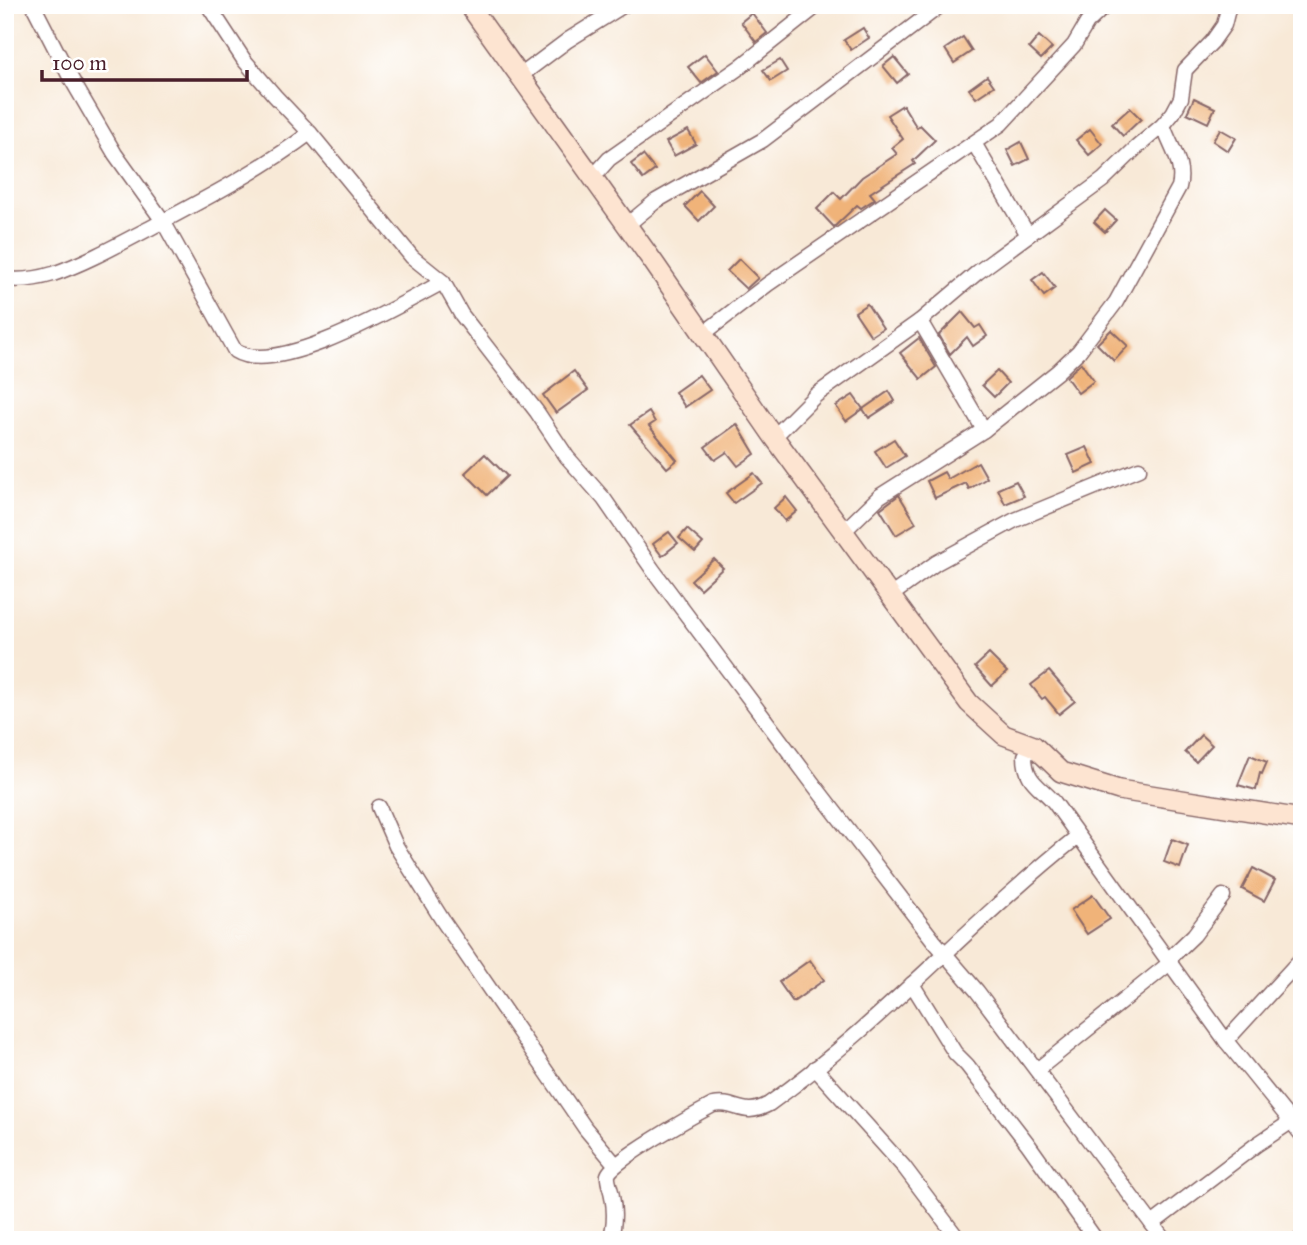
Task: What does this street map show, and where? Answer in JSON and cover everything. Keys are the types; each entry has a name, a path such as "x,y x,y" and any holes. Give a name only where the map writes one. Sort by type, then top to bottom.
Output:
{"main road":[{"path":"469,5 704,334 774,437 969,703 1004,735 1034,746 1060,772 1119,790 1302,820"}],"street":[{"path":"33,5 69,75 115,154 163,221 235,351 246,358 314,346 443,282"},
{"path":"208,5 244,60 310,133 412,257 443,282 461,314 537,412 567,457 604,499 738,684 944,953 977,990 1164,1240"},
{"path":"520,76 568,40 624,5"},
{"path":"593,177 609,159 740,67 818,5"},
{"path":"627,225 656,201 763,140 941,5"},
{"path":"704,334 768,284 1001,124 1074,45 1087,23 1106,5"},
{"path":"774,437 816,395 920,321 948,296 1103,180 1163,125 1181,98 1185,70 1224,25 1229,5"},
{"path":"843,532 880,496 984,430 1057,372 1079,351 1102,322 1131,277 1179,187 1182,177 1181,164 1163,125"},
{"path":"5,279 33,279 51,275 90,259 163,221 310,133"},
{"path":"974,143 1028,235"},
{"path":"920,321 984,430"},
{"path":"890,596 936,562 1015,520 1139,469"},
{"path":"1034,746 1025,756 1025,769 1030,779 1054,802 1226,1041 1302,1135"},
{"path":"379,807 396,846 443,921 585,1128 615,1164"},
{"path":"610,1240 614,1228 614,1209 608,1177 610,1168 713,1105 720,1104 745,1111 761,1108 815,1068 1077,836"},
{"path":"1037,1070 1171,962 1170,958 1194,935 1223,896"},
{"path":"1226,1041 1302,958"},
{"path":"912,984 955,1053 1028,1144 1096,1240"},
{"path":"815,1068 904,1167 959,1240"},
{"path":"1152,1224 1292,1121"}],"building":[{"path":"752,13 767,33 756,42 741,22"},
{"path":"863,28 869,38 851,50 844,40"},
{"path":"1039,36 1052,48 1041,59 1029,48"},
{"path":"963,37 972,51 954,63 945,49"},
{"path":"705,54 718,71 701,83 688,67"},
{"path":"894,57 908,74 897,83 883,66"},
{"path":"780,60 787,71 771,81 763,70"},
{"path":"987,76 994,86 976,98 969,89"},
{"path":"1194,98 1215,108 1208,123 1187,113"},
{"path":"903,105 917,128 920,125 935,140 913,161 915,164 870,193 875,199 861,208 857,205 834,227 817,209 834,192 841,199 862,177 897,154 892,148 903,139 887,115"},
{"path":"1130,108 1141,119 1123,136 1112,124"},
{"path":"1090,129 1102,144 1089,155 1076,140"},
{"path":"1220,129 1236,138 1228,151 1213,141"},
{"path":"688,130 696,144 674,156 666,142"},
{"path":"1021,142 1029,159 1015,166 1007,150"},
{"path":"643,155 655,170 643,179 631,164"},
{"path":"700,191 714,206 699,221 685,206"},
{"path":"1105,210 1116,220 1105,232 1094,222"},
{"path":"739,259 758,278 746,289 727,271"},
{"path":"1043,272 1055,288 1044,296 1032,280"},
{"path":"867,304 883,328 871,336 855,312"},
{"path":"962,312 975,328 980,325 987,336 973,346 967,337 950,354 939,335"},
{"path":"1111,330 1128,346 1114,361 1097,344"},
{"path":"919,338 936,367 921,379 900,353"},
{"path":"1081,363 1094,381 1078,393 1066,377"},
{"path":"574,371 588,390 556,413 543,395"},
{"path":"997,371 1008,383 994,397 982,385"},
{"path":"699,375 710,390 685,407 675,392"},
{"path":"889,391 895,401 869,418 863,409"},
{"path":"853,395 863,409 846,421 836,406"},
{"path":"649,412 655,422 649,426 677,460 667,468 630,425"},
{"path":"737,424 755,454 738,466 727,452 715,460 705,447"},
{"path":"894,439 905,456 886,468 875,451"},
{"path":"1087,447 1095,464 1076,473 1068,455"},
{"path":"485,454 507,476 487,495 465,473"},
{"path":"978,462 987,478 969,489 966,483 935,498 927,481 944,472 948,479"},
{"path":"754,473 762,483 734,503 726,493"},
{"path":"1016,481 1024,496 1005,504 998,489"},
{"path":"899,495 916,523 896,535 880,509"},
{"path":"786,497 797,511 785,521 774,508"},
{"path":"687,529 703,543 695,552 679,538"},
{"path":"669,532 678,543 662,556 653,544"},
{"path":"714,559 723,568 700,589 691,580"},
{"path":"989,654 1007,672 992,686 975,667"},
{"path":"1049,671 1075,701 1059,714 1031,685"},
{"path":"1201,735 1212,745 1196,762 1185,752"},
{"path":"1250,755 1267,762 1262,774 1260,773 1256,790 1238,785"},
{"path":"1172,839 1188,845 1180,868 1164,862"},
{"path":"1253,868 1275,880 1264,901 1242,889"},
{"path":"1093,895 1110,919 1087,934 1071,910"},
{"path":"810,960 824,980 793,1002 779,982"}]}
